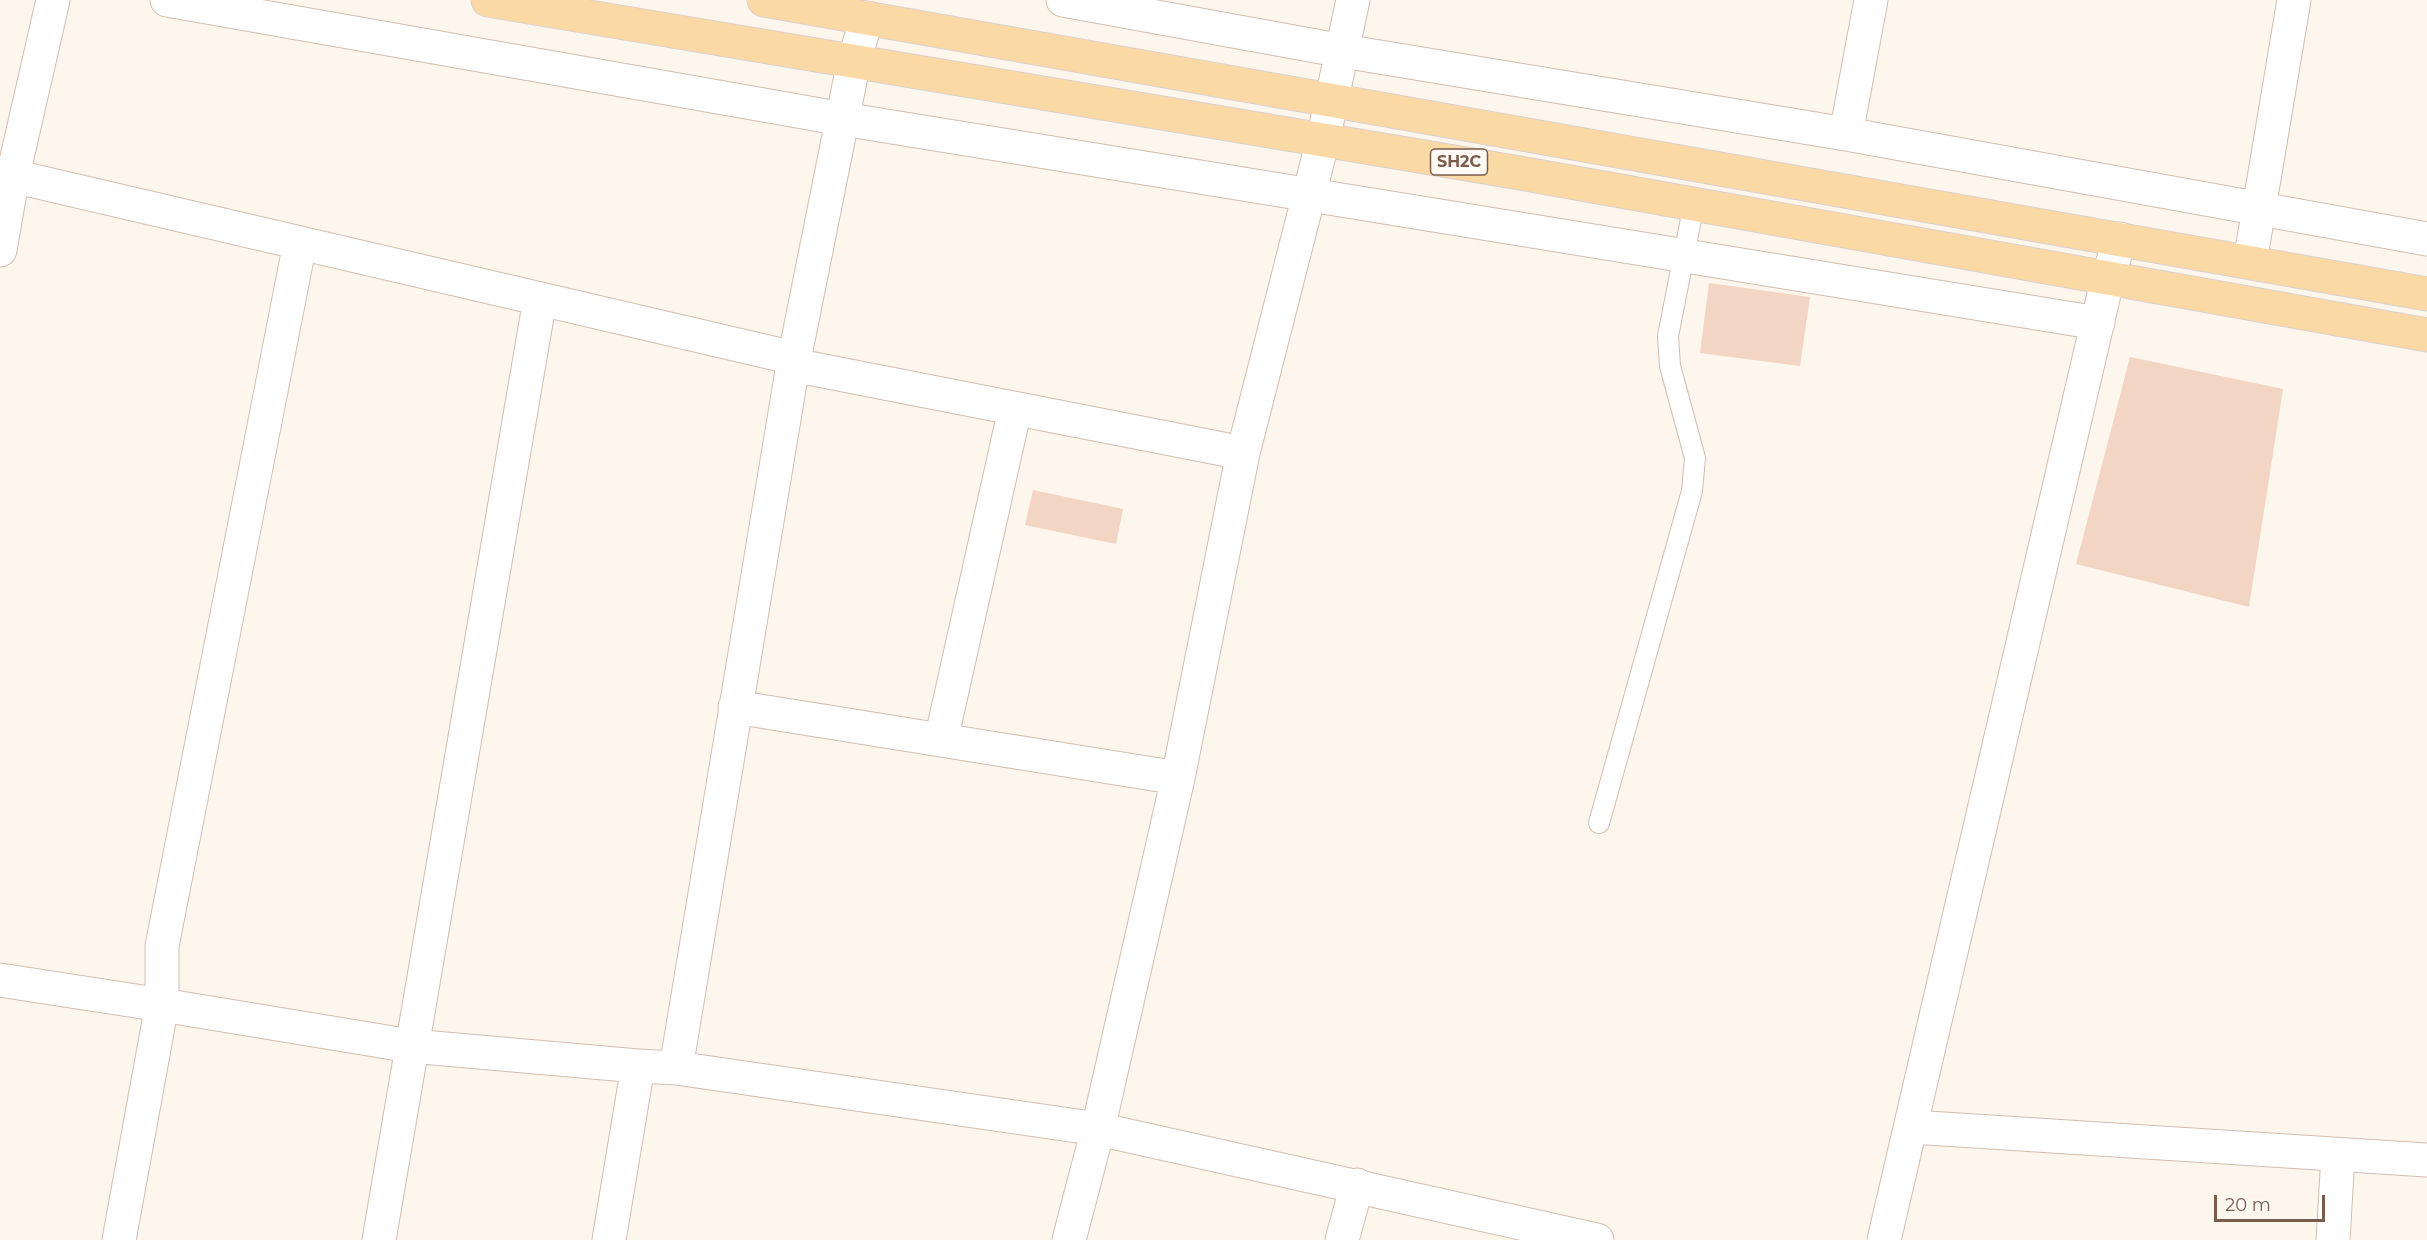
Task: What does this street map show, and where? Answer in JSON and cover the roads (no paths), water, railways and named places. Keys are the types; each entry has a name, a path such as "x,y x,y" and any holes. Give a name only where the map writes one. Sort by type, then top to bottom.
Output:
{"main road":[{"name":"SH2C","path":"488,0 1694,204 2427,335"},
{"name":"SH2C","path":"764,0 2427,294"}],"street":[{"path":"0,250 7,174 53,0"},
{"path":"167,0 843,119 2097,323"},
{"path":"1063,0 1343,51 1846,134 2427,239"},
{"path":"1069,1240 1098,1129 1178,778 1242,453 1323,140 1353,0"},
{"path":"1846,134 1871,0"},
{"path":"2250,262 2294,0"},
{"path":"676,1068 793,361 854,61 867,18"},
{"path":"7,174 793,361 1015,409 1242,453"},
{"path":"1884,1240 2097,323 2120,239"},
{"path":"119,1240 162,1005 162,946 300,243"},
{"path":"379,1240 540,299"},
{"path":"941,740 1015,409"},
{"path":"735,706 1178,778"},
{"path":"0,980 411,1046 676,1068 1098,1129 1597,1240"},
{"path":"609,1240 638,1066"},
{"path":"1912,1127 2427,1160"},
{"path":"2333,1240 2338,1155"},
{"path":"1342,1240 1357,1185"}],"lane":[{"path":"1599,823 1692,492 1695,458 1670,366 1668,336 1694,204"}]}
